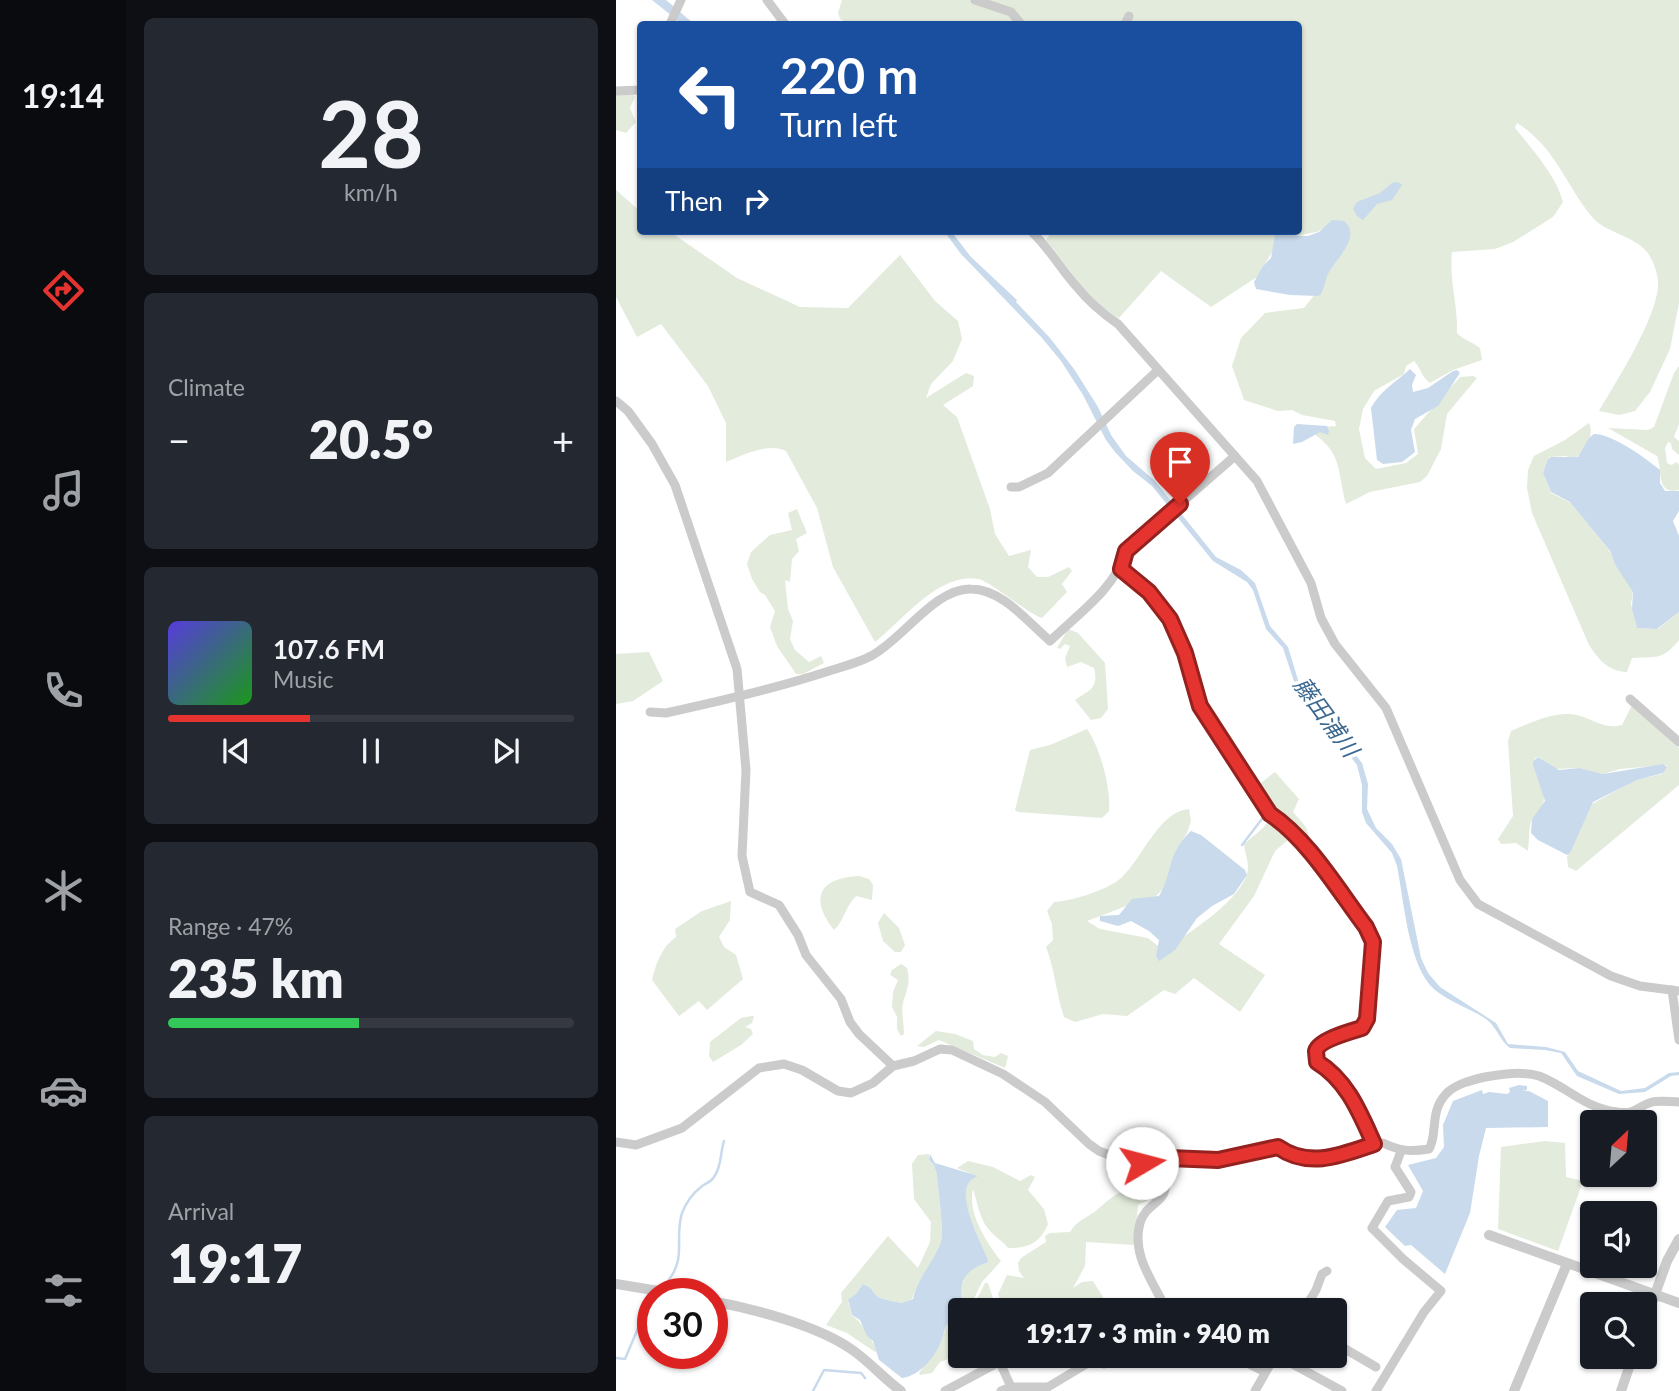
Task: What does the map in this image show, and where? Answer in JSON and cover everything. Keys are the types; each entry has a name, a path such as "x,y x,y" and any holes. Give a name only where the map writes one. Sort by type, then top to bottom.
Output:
{"street":[{"path":"671,21 681,0"},
{"path":"766,0 783,21"},
{"path":"975,0 1011,12 1018,21"},
{"path":"616,91 637,90"},
{"path":"1035,235 1055,255 1080,290 1098,310 1118,324 1256,481 1311,583 1321,618 1335,644 1386,708 1461,880 1473,898 1478,904 1611,976 1640,986 1675,990 1679,1040"},
{"path":"1011,487 1019,487 1048,474 1158,370"},
{"path":"616,401 628,411 652,443 675,485 737,669 746,770 742,856 750,892 779,905 798,934 806,955 841,999 850,1022 893,1066"},
{"path":"650,712 666,713 777,688 870,657 895,640 941,598 957,591 984,590 1004,601 1050,641 1109,585 1121,569 1126,551 1235,456"},
{"path":"1121,569 1149,592 1170,619 1185,653 1200,706 1270,814 1285,824 1305,846 1366,927 1373,942 1367,1019 1362,1028 1319,1046 1316,1053 1317,1062 1333,1072 1356,1104 1374,1144"},
{"path":"1630,699 1679,742"},
{"path":"616,1142 636,1145 682,1128 759,1068 784,1064 802,1070 838,1091 851,1093 873,1083 893,1066 914,1061 940,1049 952,1050 1003,1074 1045,1102 1099,1151 1124,1161 1142,1163 1169,1158 1218,1160 1278,1147 1287,1154 1329,1160 1383,1143 1401,1151 1429,1149 1433,1143 1432,1125 1443,1096 1453,1087 1478,1078 1507,1073 1537,1075 1602,1110 1636,1112 1651,1102 1679,1101"},
{"path":"1376,1391 1424,1312 1441,1291 1372,1228 1388,1201 1409,1197 1411,1192 1395,1167 1401,1151"},
{"path":"1156,1161 1165,1178 1165,1188 1157,1204 1143,1214 1138,1240 1139,1255 1144,1268 1160,1298"},
{"path":"1489,1235 1649,1292"},
{"path":"1656,1292 1679,1238"},
{"path":"1514,1391 1567,1264"},
{"path":"1311,1298 1322,1274 1327,1271"},
{"path":"616,1284 637,1287"},
{"path":"1657,1295 1679,1303"},
{"path":"728,1305 828,1335 870,1363 901,1391"},
{"path":"1347,1350 1376,1367"},
{"path":"945,1391 983,1368"},
{"path":"1002,1368 1011,1387"},
{"path":"1001,1391 1011,1387 1048,1387 1080,1368"},
{"path":"1257,1368 1265,1372"},
{"path":"1255,1391 1268,1368"},
{"path":"1299,1368 1342,1391"},
{"path":"1621,1391 1629,1369"}],"green space":[{"path":"842,0 1679,0 1679,303 1670,349 1650,392 1635,411 1619,415 1599,411 1645,329 1657,295 1656,270 1641,246 1593,218 1551,155 1530,132 1517,123 1515,128 1549,172 1563,202 1553,217 1513,242 1495,249 1452,252 1457,333 1480,348 1482,360 1453,370 1430,383 1414,361 1406,366 1404,374 1374,391 1363,409 1359,429 1365,458 1376,469 1406,463 1418,454 1414,429 1460,377 1477,378 1447,414 1441,449 1427,476 1420,482 1370,492 1346,504 1334,456 1330,448 1313,433 1322,427 1336,426 1335,421 1302,415 1292,410 1278,411 1244,400 1232,366 1241,338 1265,313 1304,308 1318,290 1335,221 1317,232 1302,235 1302,21 844,21 838,13"},
{"path":"631,93 635,97 630,108 636,122 626,133 616,130 616,94"},
{"path":"616,190 637,208 637,235 675,235 737,278 800,307 848,308 900,255 935,301 958,321 962,339 953,361 931,384 926,398 966,373 974,376 973,386 943,405 957,417 990,509 995,534 1009,556 1031,550 1028,567 1037,577 1048,577 1069,567 1072,571 1062,584 1067,592 1042,618 983,581 963,579 935,590 875,642 833,567 817,508 786,451 764,449 726,462 726,423 708,386 661,324 637,337 616,297"},
{"path":"1049,235 1301,235 1280,239 1257,277 1211,307 1161,271 1119,318 1097,302 1046,240"},
{"path":"1679,366 1679,424 1674,437 1679,441 1679,455 1672,449 1671,443 1668,442 1665,448 1667,463 1671,465 1677,462 1679,465 1679,490 1671,491 1666,489 1661,480 1657,456 1608,428 1648,430 1654,427"},
{"path":"1589,423 1590,438 1578,456 1574,459 1566,456 1549,457 1543,473 1551,493 1571,503 1608,549 1633,591 1631,604 1637,628 1658,629 1679,612 1679,640 1673,647 1653,657 1632,658 1627,672 1605,664 1589,645 1532,513 1527,488 1528,470 1534,456 1565,440"},
{"path":"797,509 807,533 796,539 799,551 792,559 790,582 785,580 788,609 793,621 790,639 795,650 809,662 821,656 824,663 803,674 796,674 777,646 770,627 775,611 752,579 747,564 751,552 770,535 792,530 788,513"},
{"path":"1068,629 1078,633 1105,663 1108,709 1101,718 1091,720 1075,700 1092,688 1095,675 1094,668 1081,662 1067,667 1065,658 1070,646 1065,644 1060,649 1057,648"},
{"path":"649,652 663,681 633,701 616,704 616,654"},
{"path":"1632,705 1679,748 1679,785 1576,871 1568,867 1567,857 1592,804 1636,780 1662,774 1667,766 1620,769 1603,774 1577,768 1555,769 1536,757 1533,761 1544,798 1530,824 1528,851 1516,843 1501,844 1498,839 1513,816 1508,741 1511,731 1540,719 1563,714 1577,715 1609,726 1622,725"},
{"path":"1087,729 1104,768 1109,811 1102,818 1015,810 1030,750 1050,745"},
{"path":"1275,772 1299,799 1293,812 1306,827 1312,845 1295,846 1288,840 1275,851 1254,896 1219,944 1265,975 1240,1012 1194,978 1175,994 1164,990 1127,1016 1103,1014 1075,1022 1064,1017 1046,947 1053,940 1052,924 1047,911 1054,902 1089,894 1121,878 1160,827 1178,812 1189,809 1191,821 1176,850 1165,887 1152,900 1137,902 1087,921 1100,929 1148,938 1163,950 1209,918 1240,888 1248,868 1244,844 1263,828 1275,812 1258,785"},
{"path":"859,876 869,879 873,885 872,900 856,896 834,930 822,908 822,892 835,881"},
{"path":"731,901 730,920 719,937 724,947 736,955 743,979 707,1010 699,1001 679,1016 652,980 658,962 663,951 676,937 675,929 702,911"},
{"path":"884,913 899,928 905,945 901,952 895,952 883,941 878,923"},
{"path":"901,964 907,968 909,977 902,1006 904,1034 901,1036 892,1007 893,992 898,980 890,975 892,970"},
{"path":"754,1016 752,1023 745,1027 751,1029 753,1034 741,1045 713,1062 709,1056 710,1042 741,1018"},
{"path":"936,1031 973,1041 974,1049 983,1055 995,1057 1001,1053 1008,1056 1005,1068 939,1040 924,1047 917,1046"},
{"path":"1545,1141 1565,1143 1566,1177 1580,1180 1581,1187 1558,1251 1498,1229 1501,1147"},
{"path":"929,1154 929,1160 937,1175 942,1222 941,1240 937,1253 912,1299 902,1303 882,1298 863,1284 848,1302 852,1316 866,1331 877,1351 875,1352 847,1333 826,1325 842,1302 841,1293 888,1236 918,1268 930,1242 931,1222 914,1199 912,1164 918,1155"},
{"path":"968,1161 993,1167 1020,1181 1031,1175 1035,1177 1028,1190 1044,1209 1048,1224 1033,1243 1008,1248 984,1222 973,1189 976,1218 984,1237 1001,1261 982,1282 974,1298 962,1298 960,1286 964,1276 988,1260 966,1204 969,1183 976,1176 957,1168"},
{"path":"1156,1165 1162,1178 1159,1194 1138,1205 1135,1245 1086,1242 1085,1266 1073,1288 1082,1282 1093,1281 1103,1298 999,1298 998,1294 1007,1275 1024,1278 1018,1263 1021,1258 1046,1242 1045,1236 1050,1233 1070,1232 1113,1196 1125,1190 1135,1170"},
{"path":"985,1283 988,1283 993,1298 978,1298"},
{"path":"947,1324 948,1359 940,1362 932,1373 920,1375 940,1344"}],"water":[{"path":"652,0 666,0 690,21 678,21"},
{"path":"1398,182 1402,185 1392,200 1377,204 1363,220 1357,216 1353,209 1357,202"},
{"path":"1332,220 1344,221 1349,227 1349,240 1328,275 1321,294 1290,295 1256,289 1254,282 1271,258 1275,235 1308,236 1319,232"},
{"name":"藤田浦川","path":"947,235 954,235 971,257 1017,300 1050,338 1074,369 1098,407 1111,435 1126,456 1154,480 1216,557 1241,570 1255,583 1270,626 1288,647 1298,680 1362,763 1368,784 1367,809 1376,828 1392,844 1401,859 1421,958 1428,973 1440,987 1496,1023 1508,1044 1546,1047 1565,1052 1578,1071 1621,1091 1645,1088 1669,1073 1679,1072 1679,1075 1671,1076 1645,1092 1619,1094 1577,1076 1561,1053 1510,1048 1486,1019 1435,990 1426,979 1413,950 1397,866 1392,853 1366,823 1362,812 1362,785 1357,765 1296,687 1283,648 1266,629 1253,590 1247,582 1213,561 1152,486 1115,452 1061,361 961,254"},
{"path":"1410,369 1416,375 1412,385 1413,392 1428,388 1453,371 1460,373 1438,406 1415,419 1411,430 1415,452 1402,462 1383,464 1377,460 1371,408 1384,392"},
{"path":"1297,424 1327,426 1328,435 1320,432 1293,444 1294,427"},
{"path":"1594,434 1610,438 1638,453 1660,470 1660,483 1665,491 1679,491 1679,511 1673,521 1679,536 1679,612 1657,629 1637,628 1632,609 1633,592 1616,566 1610,551 1570,502 1551,492 1543,473 1551,457 1578,457"},
{"path":"1538,757 1559,770 1579,768 1603,774 1663,764 1667,767 1663,773 1637,780 1593,802 1567,855 1538,840 1531,833 1532,819 1545,801 1533,765 1533,761"},
{"path":"1191,831 1201,835 1245,870 1247,875 1234,894 1197,918 1175,950 1159,961 1156,956 1159,940 1149,931 1131,921 1118,926 1100,921 1100,916 1119,915 1132,899 1159,896 1174,855"},
{"path":"1527,1086 1527,1090 1523,1091 1529,1091 1548,1101 1548,1127 1486,1128 1470,1213 1445,1274 1411,1245 1405,1246 1385,1227 1397,1210 1416,1208 1423,1191 1408,1165 1436,1158 1444,1147 1443,1125 1453,1101 1482,1090 1483,1094 1507,1094 1510,1092 1509,1088"},
{"path":"930,1154 935,1163 978,1176 970,1182 966,1191 966,1202 988,1260 966,1276 962,1286 962,1298 948,1298 948,1323 931,1358 921,1369 902,1378 879,1360 873,1341 867,1336 860,1320 852,1315 848,1300 863,1284 885,1299 902,1303 913,1299 941,1239 937,1175 929,1160"}],"waterway":[{"path":"1242,845 1265,815"},
{"path":"670,1278 679,1256 682,1213 693,1195 717,1173 724,1141"},
{"path":"616,1358 625,1359 637,1331"},
{"path":"813,1391 824,1370 861,1373 865,1378"}],"route":[{"path":"1142,1163 1169,1158 1218,1160 1278,1147 1287,1154 1329,1160 1374,1144 1356,1104 1333,1072 1317,1062 1316,1053 1319,1046 1362,1028 1367,1019 1373,942 1366,927 1305,846 1285,824 1270,814 1200,706 1185,653 1170,619 1149,592 1121,569 1126,551 1180,504"}]}
